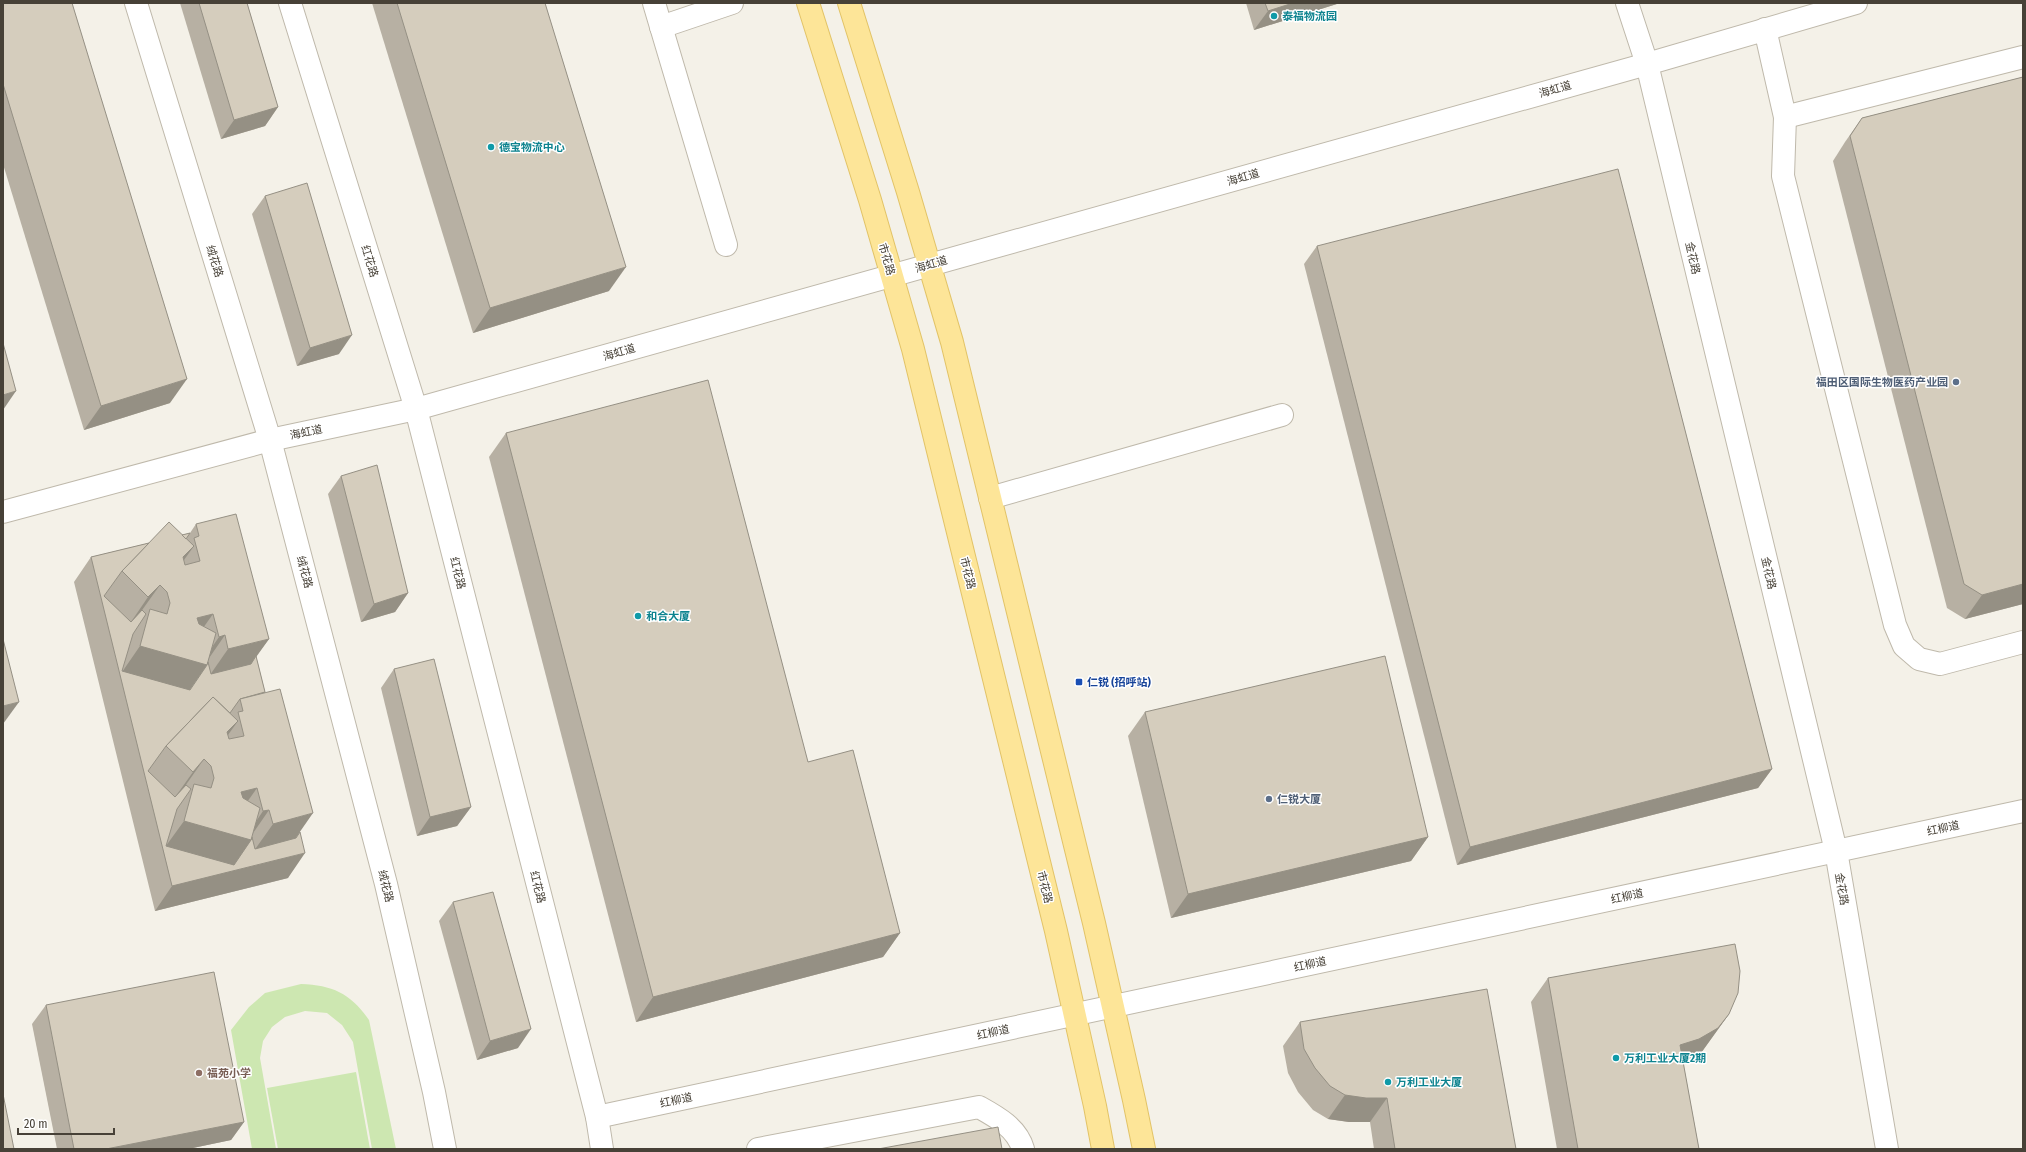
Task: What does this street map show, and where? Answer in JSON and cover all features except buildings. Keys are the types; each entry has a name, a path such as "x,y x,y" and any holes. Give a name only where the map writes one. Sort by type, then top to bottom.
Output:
{"main road":[{"name":"市花路","path":"808,3 913,349 1074,1015 1103,1149"},
{"path":"849,3 952,342 1113,1006 1144,1149"}],"street":[{"name":"绒花路","path":"136,3 270,440 386,884 432,1084 445,1149"},
{"name":"红花路","path":"290,3 416,409 597,1117 602,1149"},
{"path":"654,3 726,245"},
{"path":"661,27 732,3"},
{"name":"金花路","path":"1628,3 1647,64 1836,851 1888,1149"},
{"name":"海虹道","path":"3,512 270,440 416,409 1647,64 1856,3"},
{"path":"1765,29 1785,117 1783,176 1893,618 1904,646 1919,659 1940,664 2023,642"},
{"path":"1785,117 2023,56"},
{"path":"990,498 1282,415"},
{"name":"红柳道","path":"597,1117 2023,811"},
{"path":"758,1149 979,1107 1003,1120 1020,1140 1023,1149"}],"green space":[{"path":"301,984 323,986 348,997 369,1020 396,1149 372,1149 353,1042 342,1025 327,1013 305,1011 285,1017 272,1027 263,1041 260,1058 276,1149 252,1149 231,1030 249,1007 265,993"},
{"path":"356,1072 370,1149 278,1149 267,1088"}],"place":[{"name":"泰福物流园","path":"1274,16"},
{"name":"德宝物流中心","path":"491,147"},
{"name":"福田区国际生物医药产业园","path":"1956,382"},
{"name":"和合大厦","path":"638,616"},
{"name":"仁锐 (招呼站)","path":"1079,682"},
{"name":"仁锐大厦","path":"1269,799"},
{"name":"万利工业大厦2期","path":"1616,1058"},
{"name":"福苑小学","path":"199,1073"},
{"name":"万利工业大厦","path":"1388,1082"}]}
